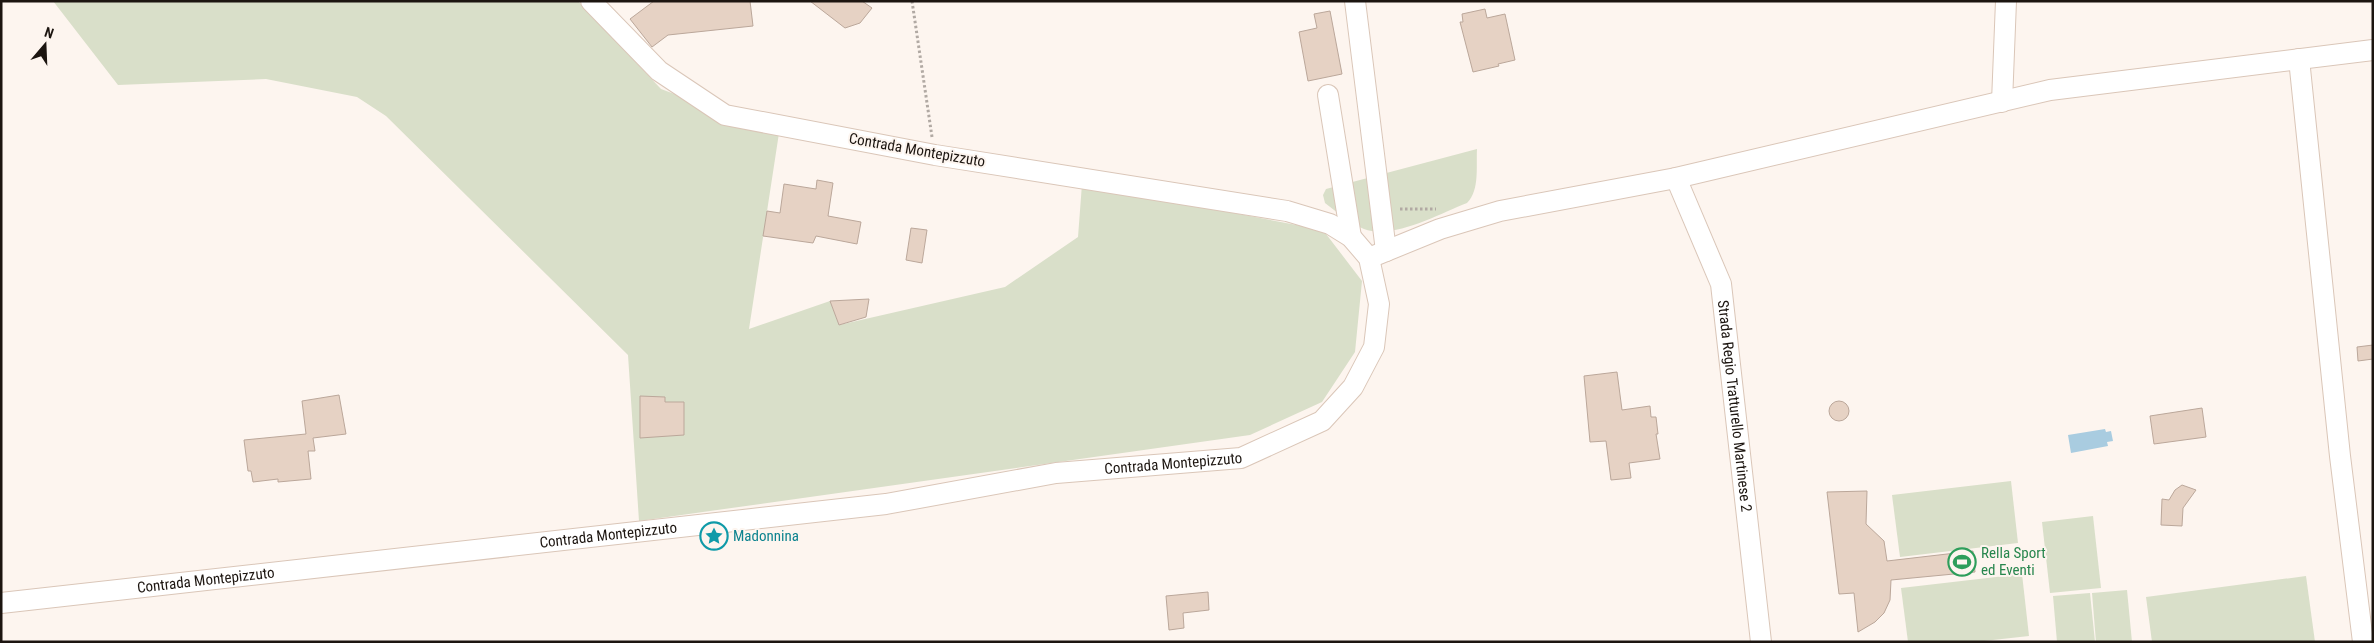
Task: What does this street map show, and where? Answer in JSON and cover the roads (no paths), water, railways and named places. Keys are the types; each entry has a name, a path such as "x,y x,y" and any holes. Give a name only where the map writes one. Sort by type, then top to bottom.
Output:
{"street":[{"name":"Contrada Montepizzuto","path":"1,602 886,504 1056,473 1241,458 1322,420 1353,387 1374,347 1380,304 1378,255 1330,224 1287,211 934,155 725,115 659,71 591,1"},
{"path":"1355,1 1381,209 1378,255 1440,229 1500,211 1676,178 2050,90 2373,50"},
{"path":"2002,102 2006,1"},
{"path":"2299,59 2340,456 2363,642"},
{"path":"1328,95 1351,237"},
{"name":"Strada Regio Tratturello Martinese 2","path":"1676,178 1721,284 1761,642"}],"water":[{"path":"2105,429 2106,432 2111,431 2113,441 2107,442 2108,446 2071,453 2068,435"}],"place":[{"name":"Madonnina","path":"714,536"},
{"name":"Rella Sport ed Eventi","path":"1962,562"}]}
